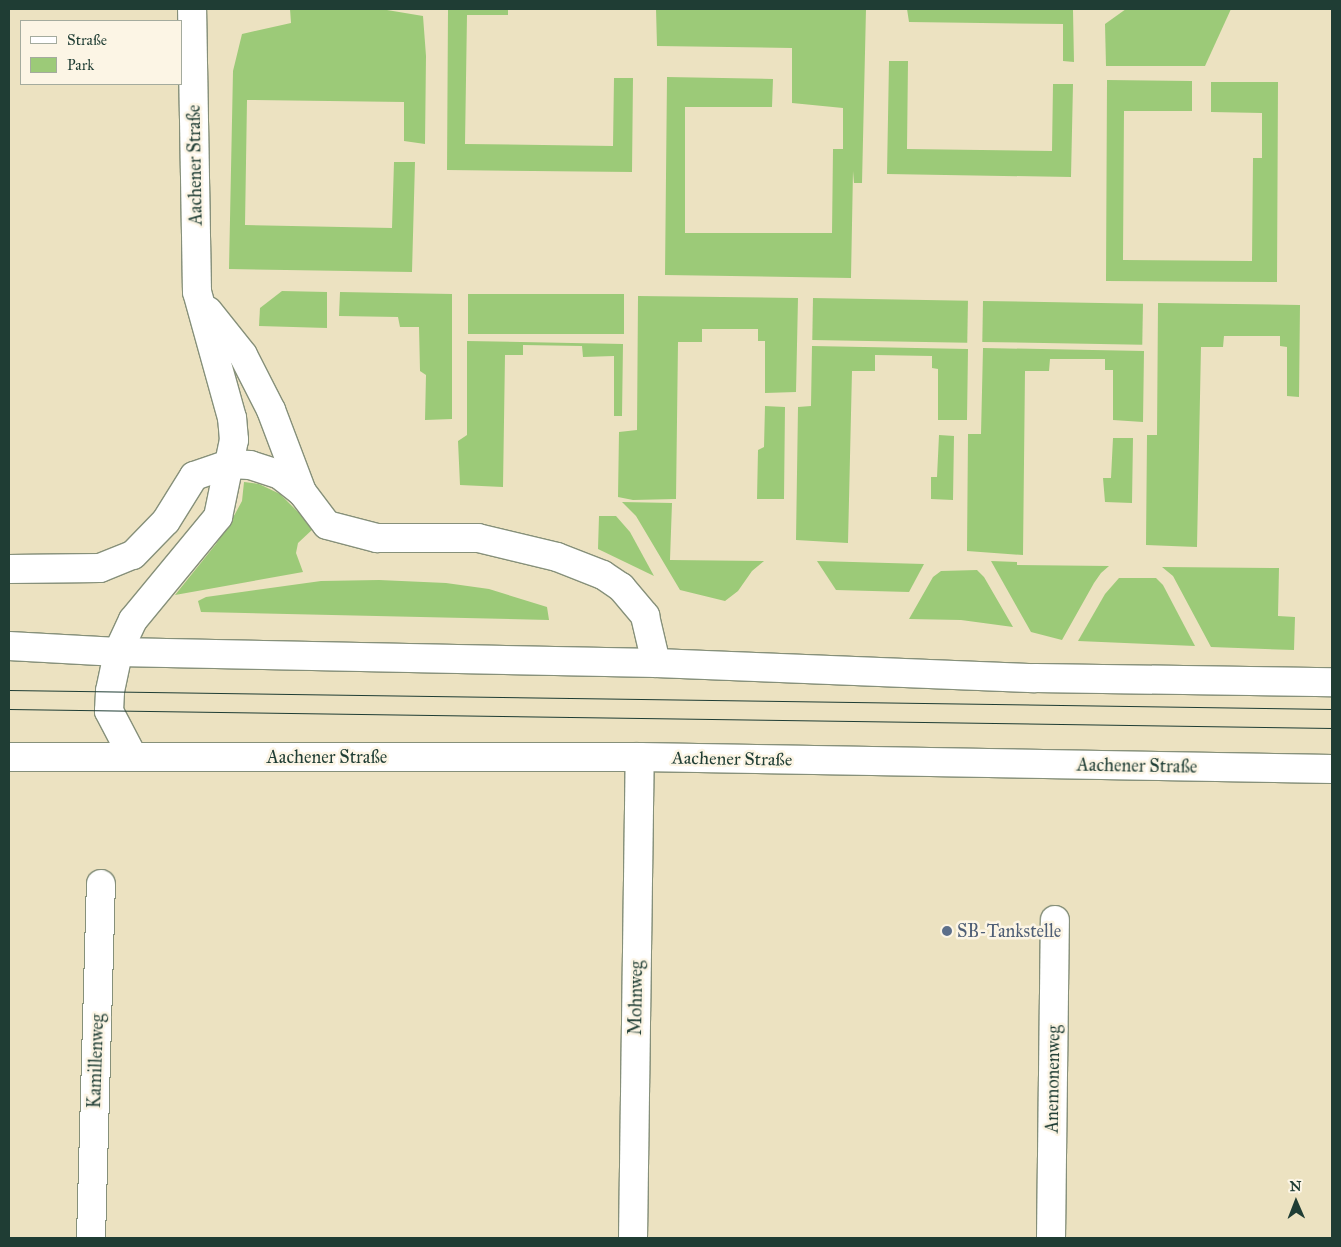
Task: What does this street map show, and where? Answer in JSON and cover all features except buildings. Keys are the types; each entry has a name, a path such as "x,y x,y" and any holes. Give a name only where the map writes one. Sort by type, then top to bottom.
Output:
{"street":[{"name":"Aachener Straße","path":"133,757 110,711 110,691 118,652 133,620 218,517 234,440 232,418 197,292 192,9"},
{"name":"Aachener Straße","path":"197,292 212,317 243,354 271,410 302,492"},
{"name":"Aachener Straße","path":"9,569 100,568 133,555 166,521 194,476 229,464 250,465 280,475 302,492 327,525 377,538 478,538 557,557 603,575 621,586 645,616 656,663"},
{"path":"9,646 118,652 656,663 1035,678 1332,682"},
{"name":"Aachener Straße","path":"9,757 640,757 1332,769"},
{"name":"Mohnweg","path":"633,1238 640,757"},
{"name":"Kamillenweg","path":"91,1238 101,884"},
{"name":"Anemonenweg","path":"1051,1238 1055,920"}],"green space":[{"path":"290,9 381,9 423,16 426,56 425,144 404,141 404,102 247,100 245,225 392,228 394,162 415,162 412,272 229,269 233,71 242,34 291,23"},
{"path":"448,9 508,9 508,15 467,15 465,144 613,146 614,78 633,78 632,172 447,170"},
{"path":"656,9 866,9 862,183 854,183 853,171 851,278 665,275 667,77 773,79 772,107 685,107 685,233 832,233 833,149 843,149 843,108 792,103 792,48 657,46"},
{"path":"907,9 1073,10 1074,62 1063,61 1063,24 909,22"},
{"path":"1126,9 1231,9 1205,66 1106,66 1105,24"},
{"path":"889,61 908,61 907,149 1052,151 1053,84 1073,84 1071,177 887,174"},
{"path":"1107,80 1192,81 1192,111 1124,111 1123,260 1252,261 1253,158 1262,158 1262,113 1211,112 1211,82 1278,82 1277,282 1106,281"},
{"path":"282,291 327,292 327,328 259,326 260,308"},
{"path":"340,292 452,294 452,419 425,420 426,375 420,371 419,327 400,327 398,317 339,316"},
{"path":"468,294 624,294 624,334 468,334"},
{"path":"638,296 798,298 796,392 765,393 765,341 758,341 758,329 702,329 702,342 678,342 676,499 633,500 618,497 619,432 637,430"},
{"path":"813,298 968,301 967,343 812,340"},
{"path":"983,301 1143,304 1142,345 982,342"},
{"path":"1158,303 1300,305 1299,397 1287,396 1287,347 1280,346 1280,336 1224,336 1223,347 1201,347 1197,547 1146,545 1147,435 1157,435"},
{"path":"467,341 623,344 622,416 614,416 614,356 583,357 582,346 523,345 523,355 505,355 503,487 460,485 458,441 467,435"},
{"path":"812,346 968,349 967,420 938,420 938,369 932,368 932,356 875,355 875,371 852,371 848,543 796,540 798,407 811,406"},
{"path":"983,348 1144,351 1143,422 1113,420 1113,370 1105,370 1105,359 1050,359 1049,371 1025,371 1023,555 967,551 968,434 981,434"},
{"path":"765,406 785,407 784,499 757,499 758,450 764,447"},
{"path":"939,435 954,436 953,500 931,499 931,477 937,477"},
{"path":"1113,438 1133,438 1132,503 1105,502 1103,478 1111,478"},
{"path":"244,482 259,484 280,494 314,528 298,543 296,553 303,572 175,595 216,544 235,514 242,501"},
{"path":"622,502 672,503 670,560 764,561 752,571 738,591 725,601 680,590 636,516"},
{"path":"599,516 616,516 630,532 654,576 598,549"},
{"path":"817,561 924,564 909,592 836,590"},
{"path":"991,561 1017,562 1017,565 1109,566 1094,583 1062,640 1031,632"},
{"path":"1162,567 1279,568 1278,616 1295,617 1294,650 1211,647 1173,576"},
{"path":"977,570 984,577 1013,627 961,620 909,619 933,577 941,571"},
{"path":"1119,578 1156,578 1163,585 1195,646 1078,641 1105,594"},
{"path":"379,580 446,583 489,589 547,607 549,620 201,612 198,601 206,597 321,581"}],"tram line":[{"path":"9,690 1332,709"},
{"path":"9,709 1332,728"}],"place":[{"name":"SB-Tankstelle","path":"947,931"}]}
